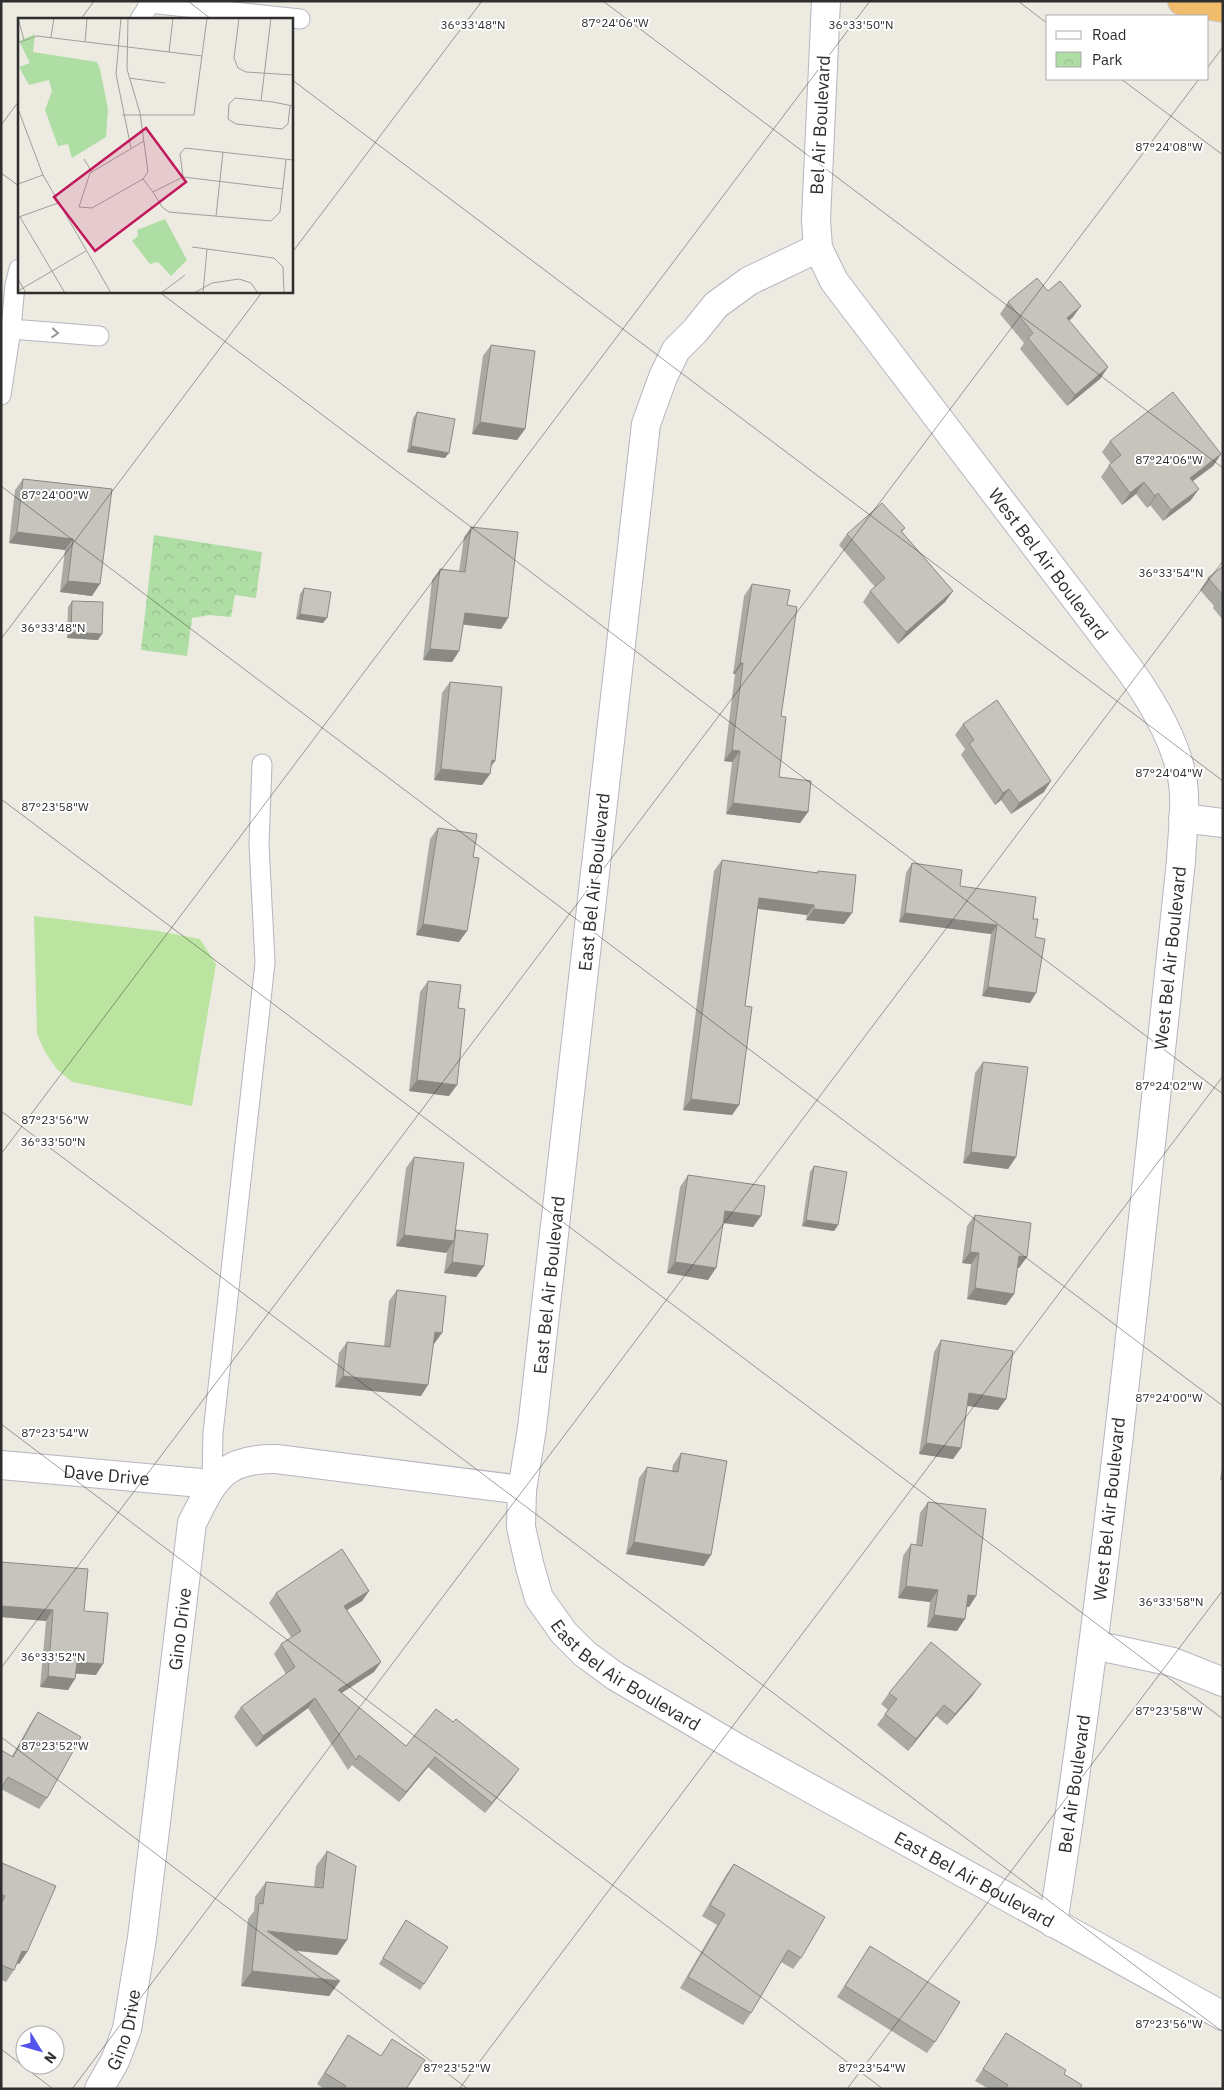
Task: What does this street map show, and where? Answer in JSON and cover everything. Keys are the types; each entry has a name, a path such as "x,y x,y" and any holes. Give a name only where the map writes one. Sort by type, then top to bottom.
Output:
{"highway":[{"path":"1182,1 1223,8"}],"street":[{"name":"Bel Air Boulevard","path":"818,248 816,219 826,1"},
{"name":"West Bel Air Boulevard","path":"818,248 834,281 1120,657 1155,706 1182,777 1183,818 1180,871 1094,1645"},
{"name":"East Bel Air Boulevard","path":"818,248 749,281 716,305 695,331 676,350 663,377 646,424 532,1428 522,1490 521,1527 530,1567 539,1598 564,1633 585,1654 615,1676 739,1749 1223,2016"},
{"path":"1183,818 1223,822"},
{"name":"Gino Drive","path":"99,2089 115,2061 127,2030 142,1938 192,1523 212,1484 232,1467 254,1458 276,1459 522,1490"},
{"name":"Dave Drive","path":"1,1465 212,1484"},
{"name":"Bel Air Boulevard","path":"1053,1923 1094,1645"},
{"path":"1094,1645 1173,1662 1223,1682"}],"lane":[{"path":"146,8 174,12 282,18"},
{"path":"292,19 300,19"},
{"path":"1,395 18,272"},
{"path":"11,329 99,336"},
{"path":"212,1484 214,1423 265,964 259,844 262,764"}],"green space":[{"path":"154,535 262,552 256,598 235,595 231,617 210,615 192,618 187,656 141,650"},
{"path":"34,916 158,931 200,939 216,964 192,1106 72,1082 57,1069 45,1052 37,1034"}],"building":[{"path":"1037,278 1048,291 1060,281 1081,306 1067,318 1108,367 1075,395 1028,338 1033,333 1008,302"},
{"path":"491,345 535,351 525,429 480,422"},
{"path":"1173,392 1221,454 1190,478 1199,489 1171,510 1158,493 1155,496 1144,482 1130,493 1109,465 1121,455 1110,441"},
{"path":"417,412 455,419 449,453 411,446"},
{"path":"23,479 112,489 100,584 68,581 73,539 17,532"},
{"path":"882,503 905,528 901,531 953,591 906,632 870,591 885,578 847,534"},
{"path":"471,527 518,532 508,618 465,613 459,651 430,649 440,569 465,572"},
{"path":"1223,566 1223,595 1208,578"},
{"path":"752,584 790,590 787,605 797,607 781,716 786,717 779,777 811,781 808,812 733,803 740,751 732,750 743,663 740,663"},
{"path":"304,588 331,592 327,618 300,614"},
{"path":"72,601 103,602 102,634 71,632"},
{"path":"450,682 502,687 495,761 492,760 490,774 441,769"},
{"path":"997,700 1051,781 1019,803 1009,789 1003,793 969,744 974,740 963,724"},
{"path":"438,828 477,834 473,857 479,858 467,931 423,924"},
{"path":"722,860 818,873 818,871 856,875 852,913 814,909 814,905 759,898 745,1006 752,1007 739,1105 691,1099"},
{"path":"912,863 962,870 960,886 1036,897 1033,919 1038,919 1035,937 1045,939 1036,993 988,987 997,925 905,913"},
{"path":"428,981 461,985 458,1008 465,1009 457,1085 417,1080"},
{"path":"983,1062 1028,1067 1016,1157 971,1152"},
{"path":"414,1157 464,1163 454,1241 404,1235"},
{"path":"814,1166 847,1172 838,1225 806,1220"},
{"path":"688,1175 765,1186 761,1216 725,1211 716,1268 675,1262"},
{"path":"975,1215 1031,1223 1027,1257 1019,1256 1014,1294 975,1288 979,1253 970,1252"},
{"path":"456,1230 488,1234 484,1266 452,1262"},
{"path":"397,1290 446,1296 442,1333 435,1332 428,1385 343,1376 347,1342 390,1347"},
{"path":"941,1340 1013,1351 1006,1399 969,1393 961,1448 926,1443"},
{"path":"681,1453 727,1461 711,1555 634,1542 647,1467 678,1472"},
{"path":"928,1502 986,1509 976,1596 968,1595 965,1619 934,1615 938,1590 906,1586 911,1544 922,1546"},
{"path":"342,1549 369,1591 344,1606 381,1662 338,1690 406,1746 436,1709 453,1722 456,1719 519,1769 492,1803 435,1757 406,1792 359,1755 356,1760 315,1698 263,1736 241,1707 295,1667 281,1644 301,1631 276,1593"},
{"path":"1,1562 88,1569 84,1611 108,1613 103,1664 77,1662 75,1679 48,1676 53,1610 1,1606"},
{"path":"931,1642 981,1684 955,1714 944,1705 916,1739 885,1714 897,1699 889,1693"},
{"path":"38,1712 81,1737 47,1798 8,1777 1,1788 1,1750 13,1757"},
{"path":"327,1851 356,1866 347,1940 267,1931 340,1981 252,1971 259,1903 263,1904 266,1882 323,1888"},
{"path":"2,1863 56,1886 27,1952 22,1951 14,1970 1,1965 1,1904 5,1896 1,1895"},
{"path":"734,1864 825,1917 801,1958 788,1950 751,2013 688,1977 725,1914 710,1905"},
{"path":"406,1920 448,1947 424,1984 383,1958"},
{"path":"870,1946 960,2002 935,2042 845,1986"},
{"path":"1006,2033 1066,2070 1064,2074 1082,2085 1080,2089 1005,2089 1008,2085 983,2069"},
{"path":"348,2035 381,2056 392,2039 425,2060 406,2089 344,2089 346,2086 325,2073"}]}
